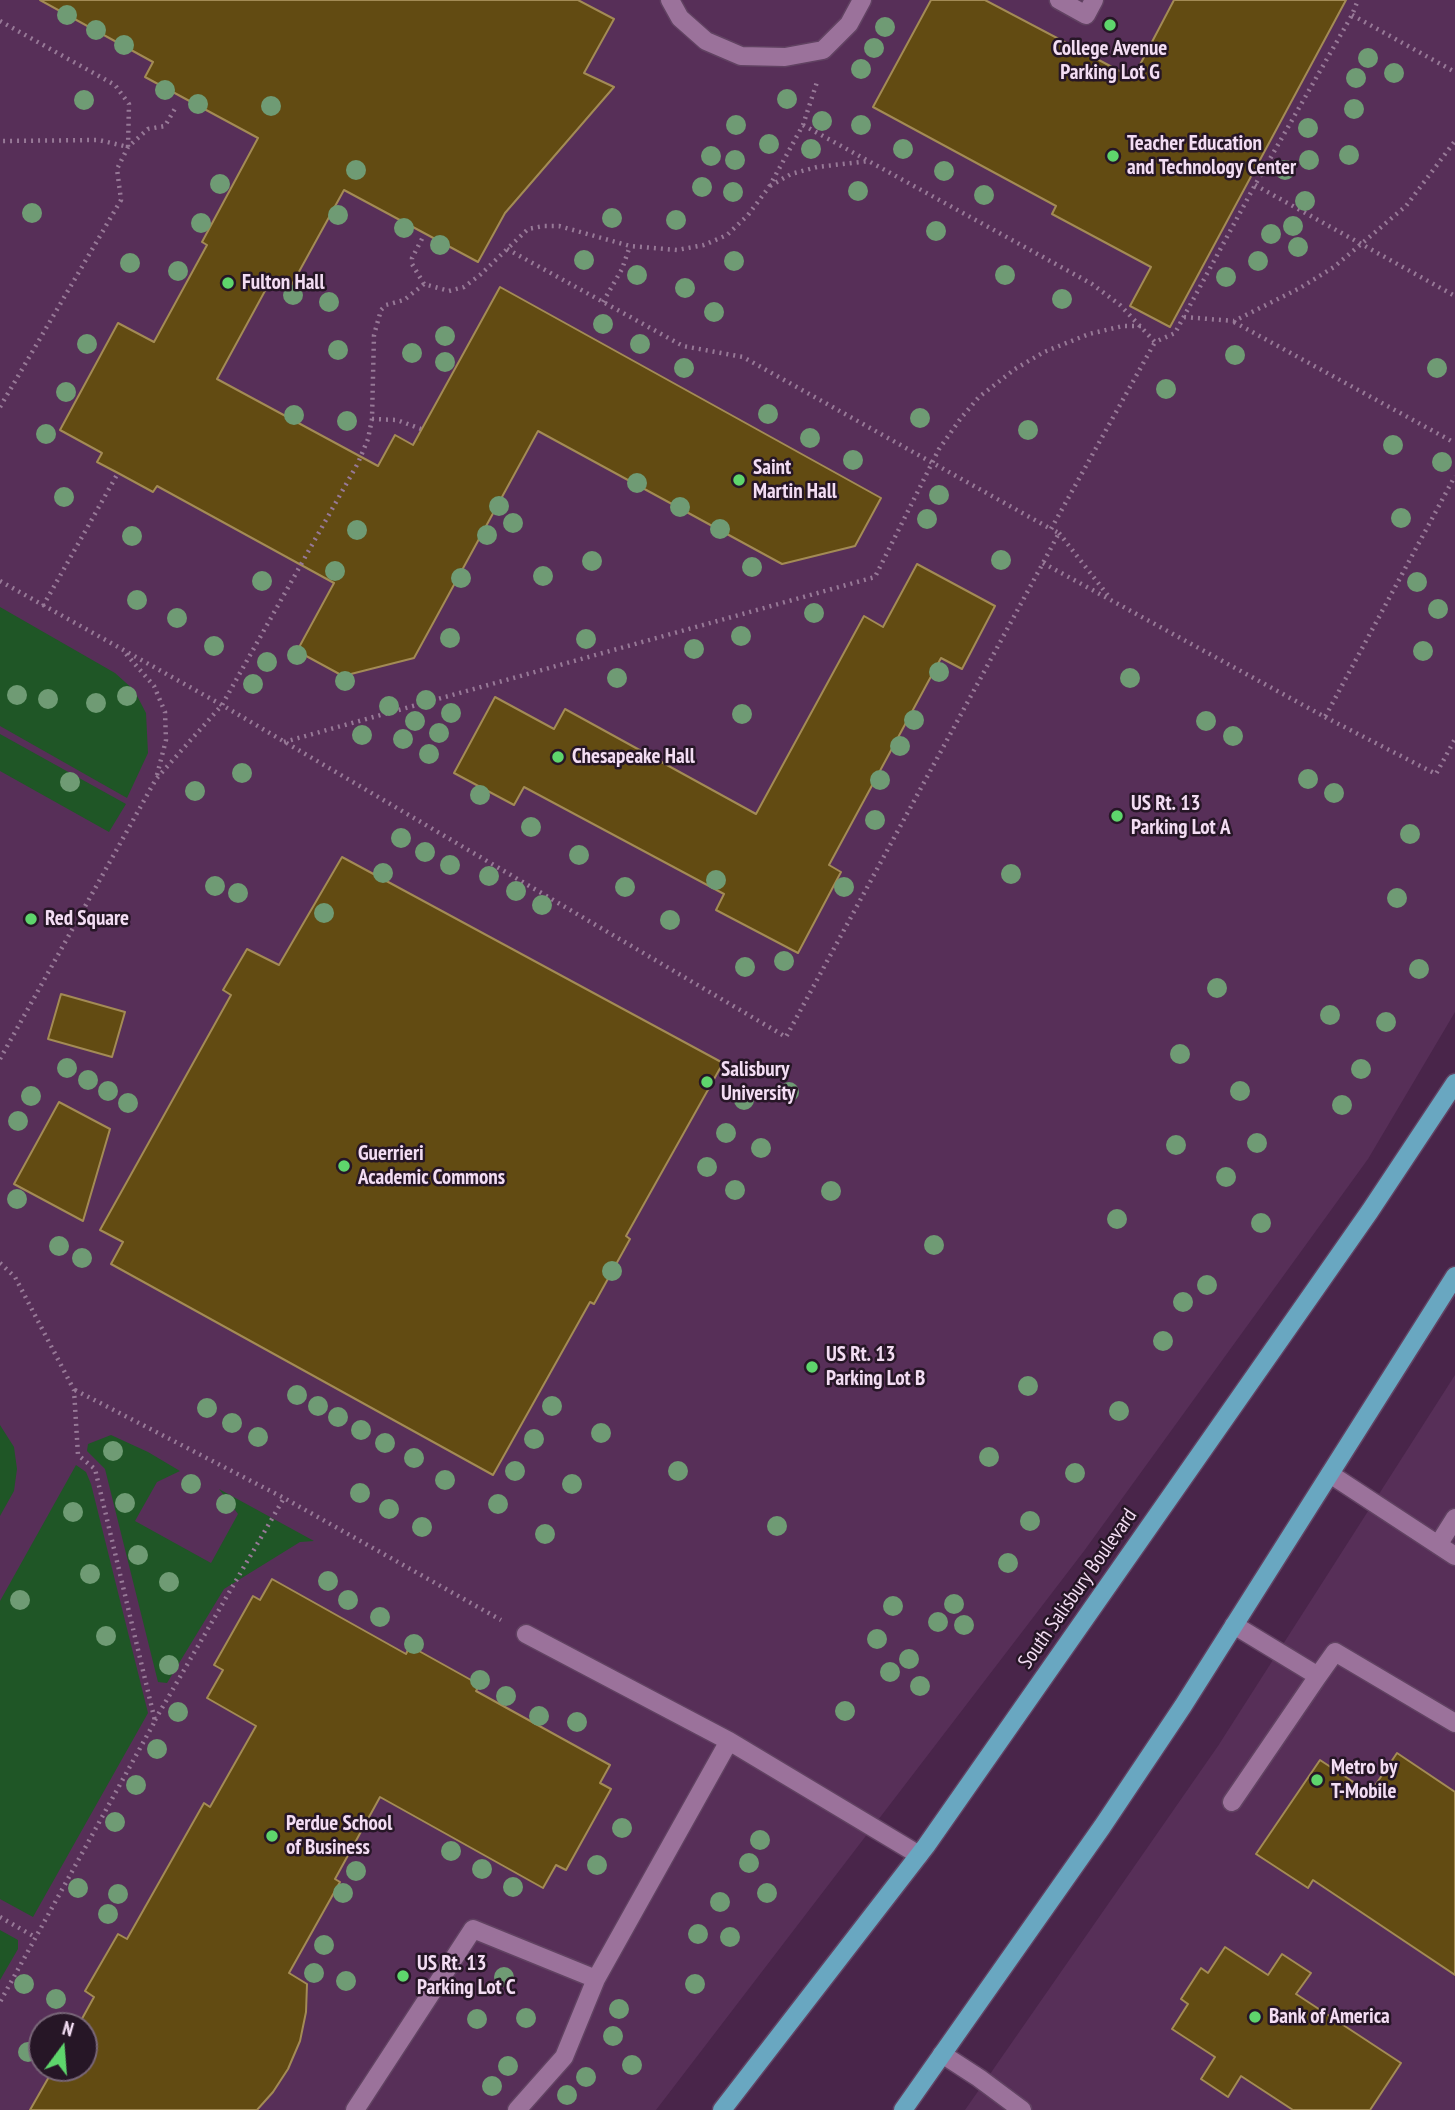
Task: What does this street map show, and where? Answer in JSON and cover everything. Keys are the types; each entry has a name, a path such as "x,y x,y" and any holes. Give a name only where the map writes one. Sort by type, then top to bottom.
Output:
{"main road":[{"name":"South Salisbury Boulevard","path":"722,2110 919,1855 1355,1234 1455,1083"},
{"path":"903,2110 1102,1827 1234,1625 1455,1276"}],"lane":[{"path":"670,0 680,18 706,41 741,56 785,57 823,50 849,24 862,0"},
{"path":"1059,0 1086,15 1094,0"},
{"path":"1330,1474 1455,1556"},
{"path":"1438,1545 1455,1518"},
{"path":"1234,1625 1318,1676"},
{"path":"526,1634 729,1741 919,1855"},
{"path":"1232,1802 1335,1652 1455,1723"},
{"path":"517,2110 565,2057 596,1979 729,1741"},
{"path":"355,2110 473,1929 596,1979"},
{"path":"942,2054 1022,2110"}],"path":[{"path":"1051,529 1155,342 1175,333 1255,185 1352,16 1358,0"},
{"path":"1352,16 1455,72"},
{"path":"0,21 115,85 129,104 128,147"},
{"path":"424,235 412,258 412,264 424,284 449,291 464,287 528,229 559,226 630,246 677,250 704,245 727,235 748,215 769,187 803,125 815,94 823,50"},
{"path":"0,407 121,200 117,169 128,147 148,129 165,126 177,105"},
{"path":"803,125 1092,284 1120,304 1155,342"},
{"path":"0,141 99,139 128,147"},
{"path":"1234,321 1300,288 1334,267 1406,206 1455,141"},
{"path":"769,187 791,174 817,167 869,162"},
{"path":"1255,185 1455,296"},
{"path":"603,302 622,269 630,246"},
{"path":"507,250 683,346 743,357 1059,533 1113,601"},
{"path":"0,1059 156,779 222,705 358,463 368,439 372,419 377,316 386,305 404,300 424,284"},
{"path":"1184,317 1234,321 1455,443"},
{"path":"284,742 875,577 932,463 961,418 979,397 1014,369 1044,352 1089,334 1123,326 1141,326"},
{"path":"372,419 397,420 421,429"},
{"path":"43,606 118,473"},
{"path":"1325,717 1455,476"},
{"path":"0,581 222,705 786,1037 1059,533"},
{"path":"1043,563 1325,717 1436,774 1455,739"},
{"path":"124,651 154,686 165,712 166,740 156,779"},
{"path":"0,1263 15,1276 74,1390 78,1455 95,1469 155,1721"},
{"path":"74,1390 284,1498 526,1634"},
{"path":"0,2002 155,1721 284,1498"},
{"path":"0,1917 35,1937"}],"shaded area":[{"name":"Salisbury University","path":"0,0 1455,0 1455,1012 1368,1159 1084,1551 656,2110 0,2110"},
{"path":"1455,1375 1455,2110 965,2110 1218,1746"}],"green space":[{"path":"0,607 115,673 134,690 146,713 148,753 127,798 0,726"},
{"path":"0,734 126,804 109,832 0,771"},
{"path":"0,1425 14,1447 17,1469 14,1491 0,1516"},
{"path":"111,1435 180,1471 157,1482 135,1521 211,1563 238,1514 219,1489 314,1541 300,1542 224,1589 167,1683 158,1682 105,1469 87,1451 88,1444"},
{"path":"76,1465 86,1472 91,1484 148,1713 33,1917 0,1899 0,1601"},
{"path":"0,1930 18,1940 18,1949 0,1980"}],"building":[{"path":"40,0 578,0 614,19 584,73 614,87 505,213 478,262 344,190 290,288 272,278 217,379 378,466 395,435 413,445 500,287 881,498 855,546 782,564 538,431 414,658 343,676 297,651 334,583 157,486 153,492 97,462 102,453 60,430 118,323 154,342 207,245 202,242 258,138 145,77 153,62"},
{"name":"Teacher Education and Technology Center","path":"931,0 985,0 1133,78 1174,0 1346,0 1170,327 1130,306 1151,267 1052,214 1056,206 873,107"},
{"name":"Chesapeake Hall","path":"917,564 995,606 962,669 941,658 829,865 841,872 798,953 716,910 724,894 524,787 514,805 454,773 495,697 554,729 565,709 756,814 864,616 883,627"},
{"name":"Guerrieri Academic Commons","path":"342,857 723,1063 626,1236 630,1239 594,1304 590,1302 493,1475 111,1264 123,1242 100,1230 231,995 223,990 247,949 279,965"},
{"path":"61,994 125,1012 112,1057 48,1039"},
{"path":"59,1102 110,1129 83,1221 14,1184"},
{"name":"Perdue School of Business","path":"272,1579 406,1654 410,1646 480,1685 476,1691 610,1765 600,1783 611,1789 566,1870 556,1865 543,1888 380,1797 335,1879 340,1882 289,1973 307,1984 306,2012 300,2041 288,2069 257,2110 30,2110 46,2082 98,2082 98,2012 86,2012 94,1997 85,1991 118,1934 127,1939 204,1803 210,1807 256,1726 207,1698 223,1670 214,1665 253,1596 260,1600"},
{"path":"1397,1753 1455,1792 1455,1975 1313,1880 1308,1888 1256,1854 1320,1760 1370,1793"},
{"name":"Bank of America","path":"1225,1947 1268,1975 1282,1954 1311,1973 1296,1994 1401,2063 1370,2110 1293,2110 1241,2076 1228,2097 1201,2079 1215,2057 1172,2029 1188,2004 1181,1999 1201,1968 1208,1973"}],"place":[{"name":"College Avenue Parking Lot G","path":"1110,25"},
{"name":"Teacher Education and Technology Center","path":"1113,156"},
{"name":"Fulton Hall","path":"228,283"},
{"name":"Saint Martin Hall","path":"739,480"},
{"name":"Chesapeake Hall","path":"558,757"},
{"name":"US Rt. 13 Parking Lot A","path":"1117,816"},
{"name":"Red Square","path":"31,919"},
{"name":"Salisbury University","path":"707,1082"},
{"name":"Guerrieri Academic Commons","path":"344,1166"},
{"name":"US Rt. 13 Parking Lot B","path":"812,1367"},
{"name":"Metro by T-Mobile","path":"1317,1780"},
{"name":"Perdue School of Business","path":"272,1836"},
{"name":"US Rt. 13 Parking Lot C","path":"403,1976"},
{"name":"Bank of America","path":"1255,2017"}]}
